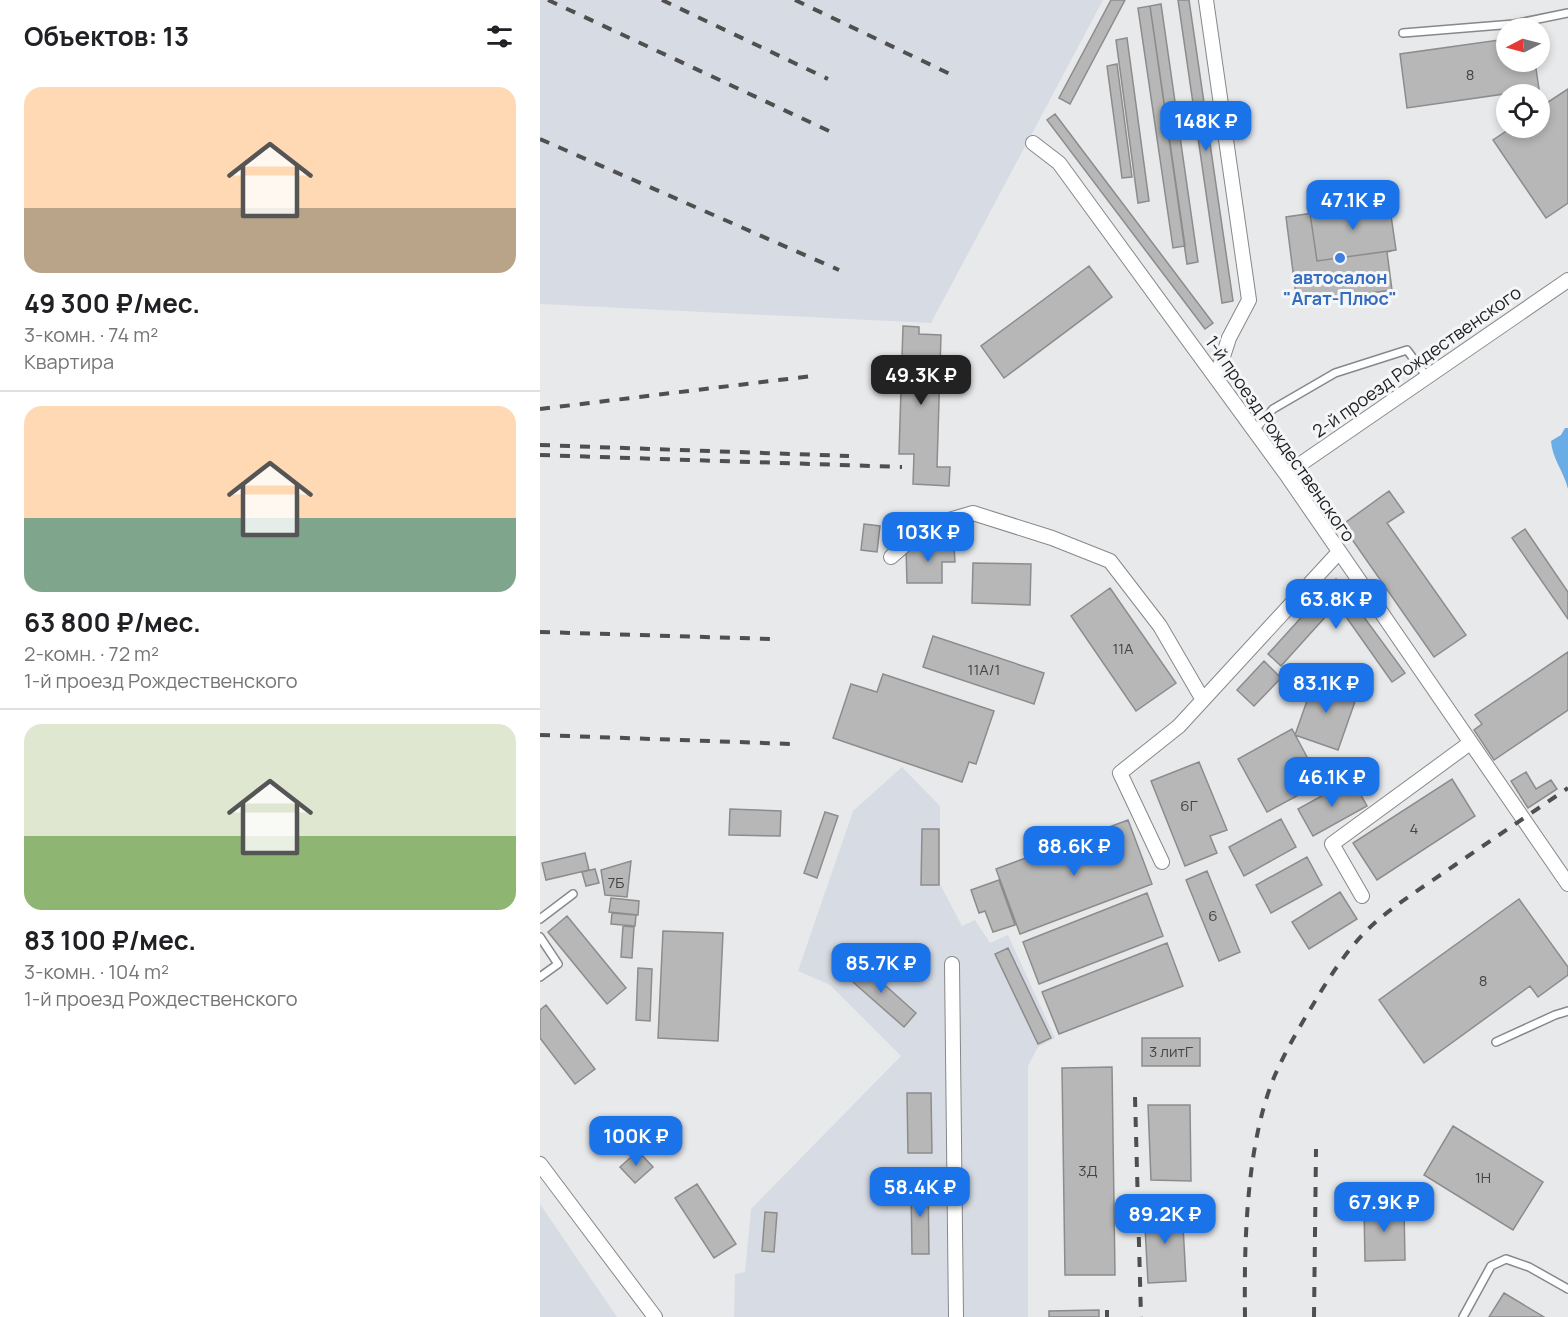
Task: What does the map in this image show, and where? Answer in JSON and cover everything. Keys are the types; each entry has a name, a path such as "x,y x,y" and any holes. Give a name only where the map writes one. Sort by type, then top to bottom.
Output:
{"street":[{"path":"1206,0 1249,300 1229,338 1216,378"},
{"name":"1-й проезд Рождественского","path":"1033,143 1059,163 1286,474 1568,884"},
{"name":"2-й проезд Рождественского","path":"1286,474 1568,280"},
{"path":"891,557 924,527 973,513 1052,538 1110,561 1160,626 1203,700"},
{"path":"1162,861 1120,774 1179,726 1339,552"},
{"path":"1362,896 1332,844 1470,743"},
{"path":"952,964 956,1317"},
{"path":"540,1164 655,1317"}],"lane":[{"path":"1403,33 1514,24 1568,14"},
{"path":"1254,431 1273,409 1294,395 1335,373 1374,359 1407,350 1427,377"},
{"path":"540,919 573,894"},
{"path":"540,937 558,964 540,977"},
{"path":"1496,1042 1568,1011"},
{"path":"1463,1317 1491,1266 1506,1259 1529,1267 1568,1289"}],"shaded area":[{"path":"540,0 1103,0 931,323 540,304"},
{"path":"902,767 940,806 940,884 962,926 975,920 990,943 1008,935 1055,1038 1038,1047 1028,1066 1028,1317 734,1317 735,1274 745,1272 751,1209 901,1056 830,985 798,971 853,811"},
{"path":"540,1204 617,1317 540,1317"}],"water":[{"path":"1565,428 1568,428 1568,489 1551,441 1561,435"}],"building":[{"path":"1111,0 1125,0 1070,104 1059,98"},
{"path":"1178,0 1189,0 1233,301 1222,303"},
{"path":"1161,4 1198,262 1187,264 1150,6"},
{"path":"1150,6 1185,246 1173,248 1138,8"},
{"path":"1127,38 1149,201 1138,203 1116,40"},
{"path":"1496,40 1496,72 1536,72 1538,84 1496,84 1496,95 1407,108 1400,54"},
{"path":"1117,64 1132,177 1122,178 1107,66"},
{"path":"1568,89 1568,203 1546,218 1493,140 1496,138 1550,138 1550,101"},
{"path":"1055,114 1213,323 1205,329 1047,120"},
{"path":"1389,202 1396,250 1317,261 1310,213"},
{"name":"автосалон \"Агат-Плюс\"","path":"1389,202 1396,250 1387,252 1392,290 1297,303 1286,217"},
{"path":"1089,266 1112,297 1004,378 981,346"},
{"path":"903,326 919,327 919,334 941,335 937,467 950,467 949,486 913,484 914,454 899,454"},
{"path":"1389,491 1404,512 1387,523 1466,635 1434,657 1342,525"},
{"path":"864,524 880,526 877,552 861,550"},
{"path":"1525,529 1568,592 1568,619 1512,538"},
{"path":"954,546 955,562 942,562 942,583 907,583 906,547"},
{"path":"973,563 1031,564 1030,605 972,603"},
{"path":"1336,579 1405,673 1392,682 1337,604 1281,666 1268,654"},
{"path":"1110,588 1176,683 1136,711 1071,616"},
{"path":"933,636 1044,673 1034,704 923,667"},
{"path":"1568,652 1568,710 1494,760 1474,730 1482,724 1475,715"},
{"path":"1264,661 1281,678 1254,706 1237,690"},
{"path":"883,674 994,711 976,764 969,762 962,782 833,738 851,684 877,692"},
{"path":"1315,678 1358,693 1338,750 1295,735"},
{"path":"1292,729 1321,783 1267,812 1238,759"},
{"path":"1199,762 1227,830 1210,836 1217,853 1185,866 1151,781"},
{"path":"1526,772 1536,789 1551,780 1557,789 1528,808 1511,781"},
{"path":"1352,779 1367,806 1313,836 1298,809"},
{"path":"1452,779 1475,816 1377,880 1353,843"},
{"path":"730,809 781,811 780,836 729,835"},
{"path":"825,812 838,816 817,878 804,873"},
{"path":"1281,819 1296,847 1244,876 1229,847"},
{"path":"1128,820 1152,884 1020,934 996,869"},
{"path":"922,829 939,829 939,885 921,885"},
{"path":"585,853 589,870 546,880 542,863"},
{"path":"1307,857 1322,885 1271,913 1256,885"},
{"path":"631,861 627,897 605,895 601,870"},
{"path":"595,869 599,883 586,886 582,872"},
{"path":"1207,871 1240,952 1219,961 1186,880"},
{"path":"999,880 1015,925 993,932 985,911 979,913 971,890"},
{"path":"1340,892 1357,919 1309,949 1292,922"},
{"path":"1147,893 1163,936 1039,984 1023,942"},
{"path":"611,898 639,901 638,915 609,912"},
{"path":"1519,899 1568,967 1568,975 1538,997 1530,986 1424,1063 1379,1000"},
{"path":"612,913 636,915 635,926 611,924"},
{"path":"567,916 626,988 607,1004 548,932"},
{"path":"623,926 634,927 632,958 621,957"},
{"path":"663,931 723,933 718,1041 658,1038"},
{"path":"1167,943 1183,986 1059,1034 1042,992"},
{"path":"1008,948 1051,1038 1038,1044 995,954"},
{"path":"858,961 916,1013 904,1027 845,975"},
{"path":"638,968 652,969 650,1021 636,1020"},
{"path":"546,1005 595,1069 575,1084 540,1038 540,1010"},
{"path":"1142,1038 1200,1038 1200,1066 1142,1066"},
{"path":"1112,1067 1115,1275 1065,1275 1062,1068"},
{"path":"907,1093 931,1093 932,1153 908,1153"},
{"path":"1148,1105 1190,1105 1191,1181 1151,1180"},
{"path":"1453,1126 1543,1182 1513,1230 1424,1175"},
{"path":"638,1151 653,1167 635,1183 620,1167"},
{"path":"928,1181 929,1254 912,1254 911,1182"},
{"path":"697,1184 736,1244 714,1258 675,1198"},
{"path":"1404,1206 1405,1260 1365,1261 1364,1207"},
{"path":"1182,1207 1186,1281 1148,1283 1144,1208"},
{"path":"765,1212 777,1213 774,1252 762,1251"},
{"path":"1504,1293 1544,1317 1489,1317"},
{"path":"1099,1310 1099,1317 1049,1317 1049,1311"}],"railway":[{"path":"548,0 829,131"},
{"path":"662,0 828,79"},
{"path":"795,0 950,74"},
{"path":"540,139 839,270"},
{"path":"540,409 812,376"},
{"path":"540,445 849,456"},
{"path":"540,455 902,467"},
{"path":"540,632 771,639"},
{"path":"540,735 793,744"},
{"path":"1245,1317 1246,1226 1252,1162 1258,1131 1275,1075 1293,1038 1321,992 1351,948 1378,920 1568,788"},
{"path":"1135,1097 1141,1317"},
{"path":"1314,1317 1316,1149"},
{"path":"1107,1310 1107,1317"}],"place":[{"name":"автосалон \"Агат-Плюс\"","path":"1340,258"}]}
